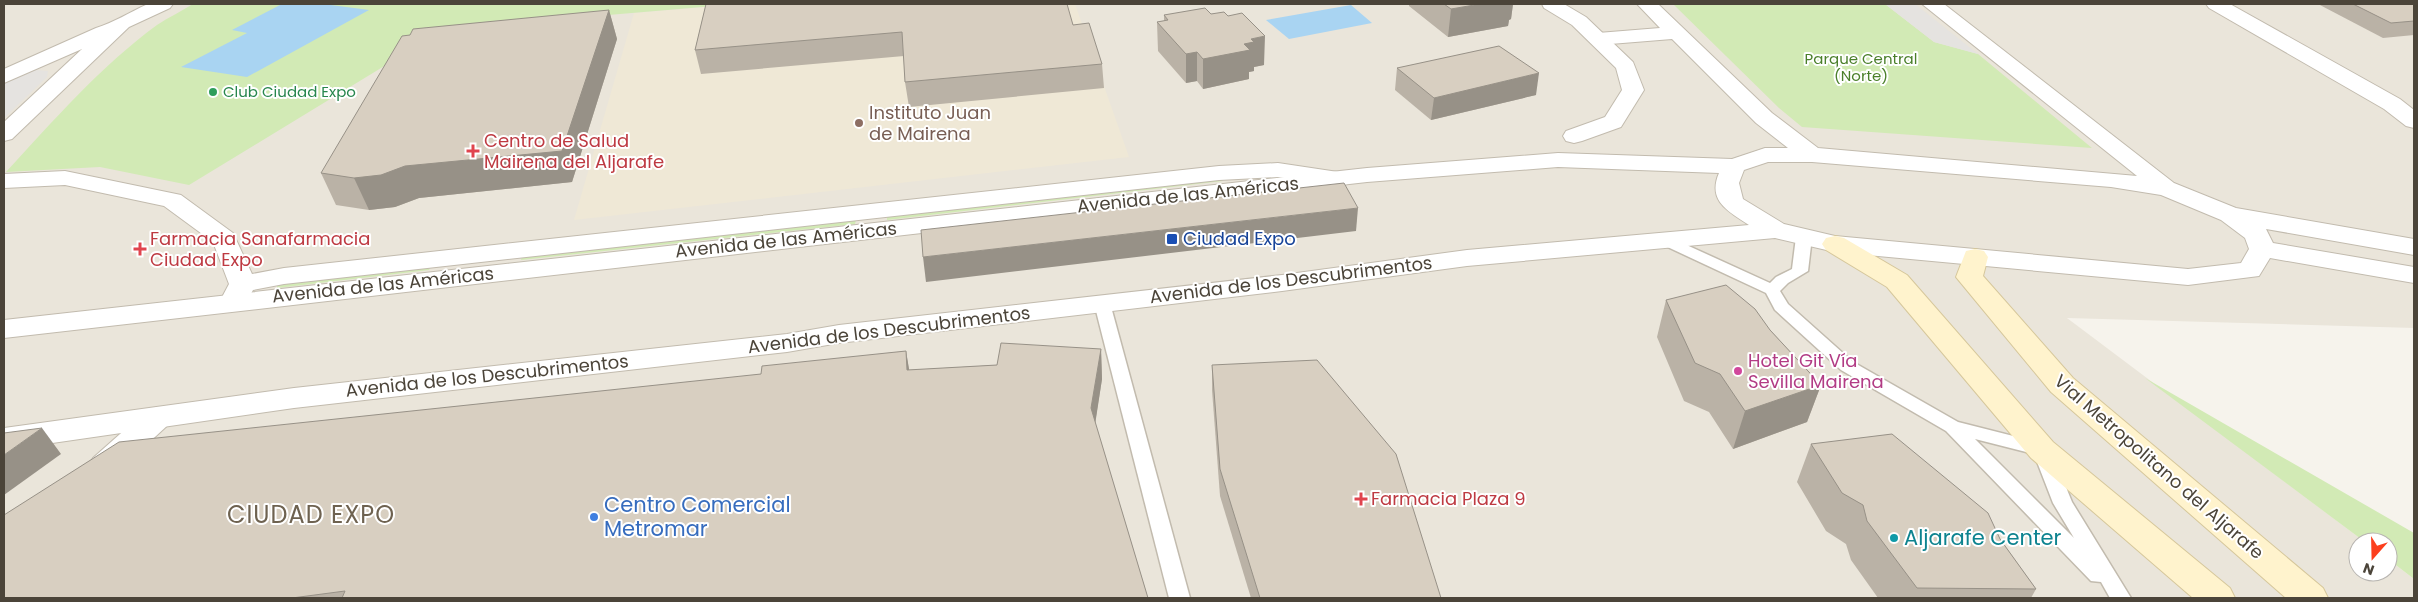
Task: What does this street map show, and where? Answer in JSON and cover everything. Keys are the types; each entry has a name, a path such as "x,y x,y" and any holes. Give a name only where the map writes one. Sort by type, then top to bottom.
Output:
{"main road":[{"path":"1835,244 1897,281 2042,450 2218,598"},
{"name":"Vial Metropolitano del Aljarafe","path":"1976,257 1969,277 2062,385 2310,598"}],"street":[{"path":"13,73 163,4"},
{"path":"1551,4 1578,21 1626,66 1633,90 1613,122 1574,136"},
{"path":"1647,4 1764,118 1812,155"},
{"path":"1932,4 2166,188 2230,215 2258,234 2262,249 2250,270 2188,277 1835,244 1775,230 1732,203 1727,183 1734,166 1765,155 1812,155 2064,176 2166,188"},
{"path":"2216,4 2392,104 2414,122"},
{"path":"4,134 122,23"},
{"path":"1598,39 1678,33"},
{"path":"13,73 60,62 70,65 68,74"},
{"name":"Avenida de las Américas","path":"4,329 238,293 1438,168 1558,160 1734,166"},
{"name":"Avenida de las Américas","path":"238,293 284,276 1219,173 1278,170 1338,179"},
{"path":"4,181 66,178 172,200 224,238 238,293"},
{"path":"2230,215 2414,247"},
{"name":"Avenida de los Descubrimentos","path":"4,439 294,398 787,343 839,334 1282,283 1467,258 1775,230"},
{"path":"2262,249 2414,275"},
{"path":"83,484 158,417"}],"lane":[{"path":"1772,290 1782,280 1800,271 1804,237"},
{"path":"1664,240 1772,290 1781,307 1847,366 1952,427 2119,596"},
{"path":"1102,303 1180,598"},
{"path":"1952,427 2042,450 2063,503 2119,596"}],"shaded area":[{"path":"4,4 2414,4 2414,328 2067,318 2352,532 2348,532 2348,582 2398,582 2398,567 2414,579 2414,598 4,598"},
{"name":"Instituto Juan de Mairena","path":"738,4 1075,4 1129,157 574,220 634,13"},
{"path":"1885,4 1915,4 1978,54 1934,42"},
{"path":"36,70 48,71 47,77 4,118 4,82 25,72"}],"green space":[{"name":"Club Ciudad Expo","path":"193,4 738,4 445,29 189,185 100,167 6,172 78,95 116,58 157,25"},
{"name":"Parque Central (Norte)","path":"1673,4 1885,4 1934,42 1978,54 2092,148 1802,127 1779,108"},
{"path":"1219,178 1223,181 887,220 887,216"},
{"path":"856,220 855,224 521,260 522,256"},
{"path":"431,266 429,270 277,288 277,284"},
{"path":"2145,378 2414,533 2414,579 2398,567 2398,532 2352,532"}],"water":[{"path":"282,4 323,4 369,10 247,77 181,67 247,33 232,30"},
{"path":"1351,5 1372,23 1289,39 1266,20"}],"building":[{"path":"706,4 1067,4 1073,25 1089,23 1102,64 905,82 902,32 695,50"},
{"path":"1444,4 1480,4 1451,9"},
{"path":"2353,4 2414,4 2414,21 2391,23"},
{"path":"1205,8 1211,14 1224,12 1228,16 1242,13 1265,36 1251,39 1254,42 1244,44 1250,50 1203,59 1197,52 1186,54 1157,22 1168,20 1164,15"},
{"name":"Centro de Salud Mairena del Aljarafe","path":"609,10 562,151 405,166 381,175 354,178 321,173 402,36 410,35 413,29"},
{"path":"1499,46 1539,73 1434,98 1397,68"},
{"path":"1344,183 1358,208 923,257 921,230"},
{"path":"1726,285 1755,309 1770,330 1821,385 1745,411 1720,374 1695,363 1666,300"},
{"name":"Centro Comercial Metromar","path":"1001,343 1101,349 1091,408 1148,598 342,598 345,591 292,598 4,598 4,515 119,442 761,374 762,366 906,351 907,370 997,365"},
{"path":"1317,360 1396,454 1441,598 1260,598 1220,469 1212,365"},
{"path":"42,428 4,455 4,433"},
{"path":"1892,434 1988,513 2000,539 2036,589 1917,588 1867,521 1863,505 1842,493 1811,444"}],"place":[{"name":"Club Ciudad Expo","path":"213,92"},
{"name":"Instituto Juan de Mairena","path":"859,123"},
{"name":"Centro de Salud Mairena del Aljarafe","path":"473,151"},
{"name":"Ciudad Expo","path":"1172,239"},
{"name":"Farmacia Sanafarmacia Ciudad Expo","path":"140,249"},
{"name":"Hotel Git Vía Sevilla Mairena","path":"1738,371"},
{"name":"Farmacia Plaza 9","path":"1361,499"},
{"name":"Centro Comercial Metromar","path":"594,517"},
{"name":"Aljarafe Center","path":"1894,538"}],"district":[{"name":"CIUDAD EXPO","path":"311,515"}]}
